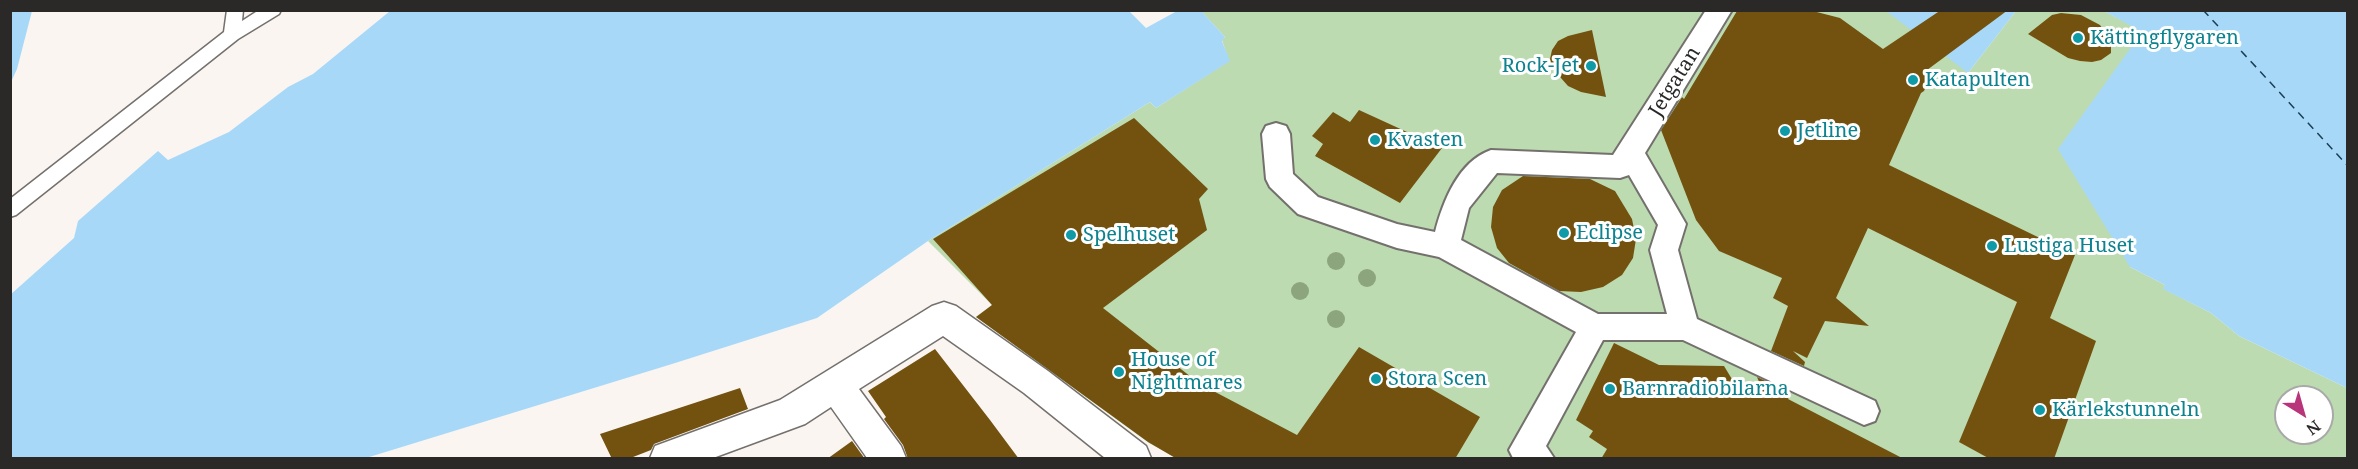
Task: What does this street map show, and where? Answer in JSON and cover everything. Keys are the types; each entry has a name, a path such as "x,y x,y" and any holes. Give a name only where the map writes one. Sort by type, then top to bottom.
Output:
{"street":[{"name":"Jetgatan","path":"1625,160 1720,10"},
{"path":"1276,134 1280,178 1308,206 1397,236 1445,246 1594,327 1685,327 1864,411"},
{"path":"1445,246 1456,204 1479,172 1491,161 1625,160 1672,224 1664,250 1685,327"},
{"path":"668,459 792,412 944,316 1036,382 1133,459"},
{"path":"1538,459 1525,450 1537,433 1594,327"},
{"path":"836,386 888,459"}],"lane":[{"path":"232,35 235,10"},
{"path":"10,210 232,35 273,10"}],"green space":[{"path":"1201,11 1905,11 1968,73 2016,11 2104,11 2142,31 2130,267 2165,285 2164,289 2211,313 2239,336 2347,388 2347,458 1177,458 1149,443 976,317 992,305 928,241 1150,102 1156,108 1229,61 1222,40 1225,37"}],"water":[{"path":"11,10 32,11 17,69 11,82"},
{"path":"1207,10 1203,13 1225,37 1222,41 1230,61 1156,108 1150,102 928,241 817,318 366,458 11,458 10,295 74,238 78,221 158,151 168,160 229,132 288,87 313,74 390,11"},
{"path":"1886,11 2016,11 1968,73"},
{"path":"2104,11 2347,11 2347,388 2239,336 2211,313 2163,289 2165,285 2130,267 2058,149 2142,32"}],"pier":[{"path":"1129,11 1177,11 1146,28"}],"building":[{"path":"1809,10 1840,18 1883,49 1941,10 2008,10 1927,70 1928,81 1924,91 1921,93 1889,165 2075,255 2050,318 2096,341 2054,459 1990,459 1959,442 2017,302 1868,228 1836,298 1869,326 1825,321 1807,358 1793,351 1805,362 1804,366 1771,351 1788,306 1773,298 1782,278 1719,251 1696,220 1661,130 1682,97 1684,99 1737,11"},
{"name":"Kättingflygaren","path":"2061,13 2081,15 2100,25 2111,41 2111,53 2101,60 2080,61 2068,58 2028,34 2052,15"},
{"name":"Rock-Jet","path":"1592,30 1606,97 1581,92 1568,86 1553,69 1550,59 1552,50 1558,41"},
{"path":"1359,110 1442,148 1400,203 1315,156 1323,144 1312,136 1333,112 1350,122"},
{"path":"1134,118 1208,189 1199,199 1207,230 1103,308 1200,384 1297,435 1359,347 1480,417 1455,459 1177,459 1148,442 976,317 992,305 933,239"},
{"name":"Eclipse","path":"1523,176 1590,179 1615,191 1632,219 1636,239 1633,258 1622,275 1603,287 1581,292 1559,291 1509,263 1497,248 1491,227 1493,207 1502,190"},
{"path":"1614,343 1659,365 1724,366 1741,394 1760,384 1757,377 1791,393 1788,399 1904,459 1601,459 1607,449 1589,437 1593,431 1576,420"},
{"path":"935,349 1019,459 908,459 903,445 884,419 886,417 868,391"},
{"path":"740,388 748,409 654,444 651,450 628,459 612,459 600,434"},
{"path":"852,441 865,459 827,459"}],"ferry route":[{"path":"2203,10 2348,166"}],"place":[{"name":"Kättingflygaren","path":"2078,38"},
{"name":"Rock-Jet","path":"1591,66"},
{"name":"Katapulten","path":"1913,80"},
{"name":"Jetline","path":"1785,131"},
{"name":"Kvasten","path":"1375,140"},
{"name":"Eclipse","path":"1564,233"},
{"name":"Spelhuset","path":"1071,235"},
{"name":"Lustiga Huset","path":"1992,246"},
{"name":"House of Nightmares","path":"1119,372"},
{"name":"Stora Scen","path":"1376,379"},
{"name":"Barnradiobilarna","path":"1610,389"},
{"name":"Kärlekstunneln","path":"2040,410"}]}
